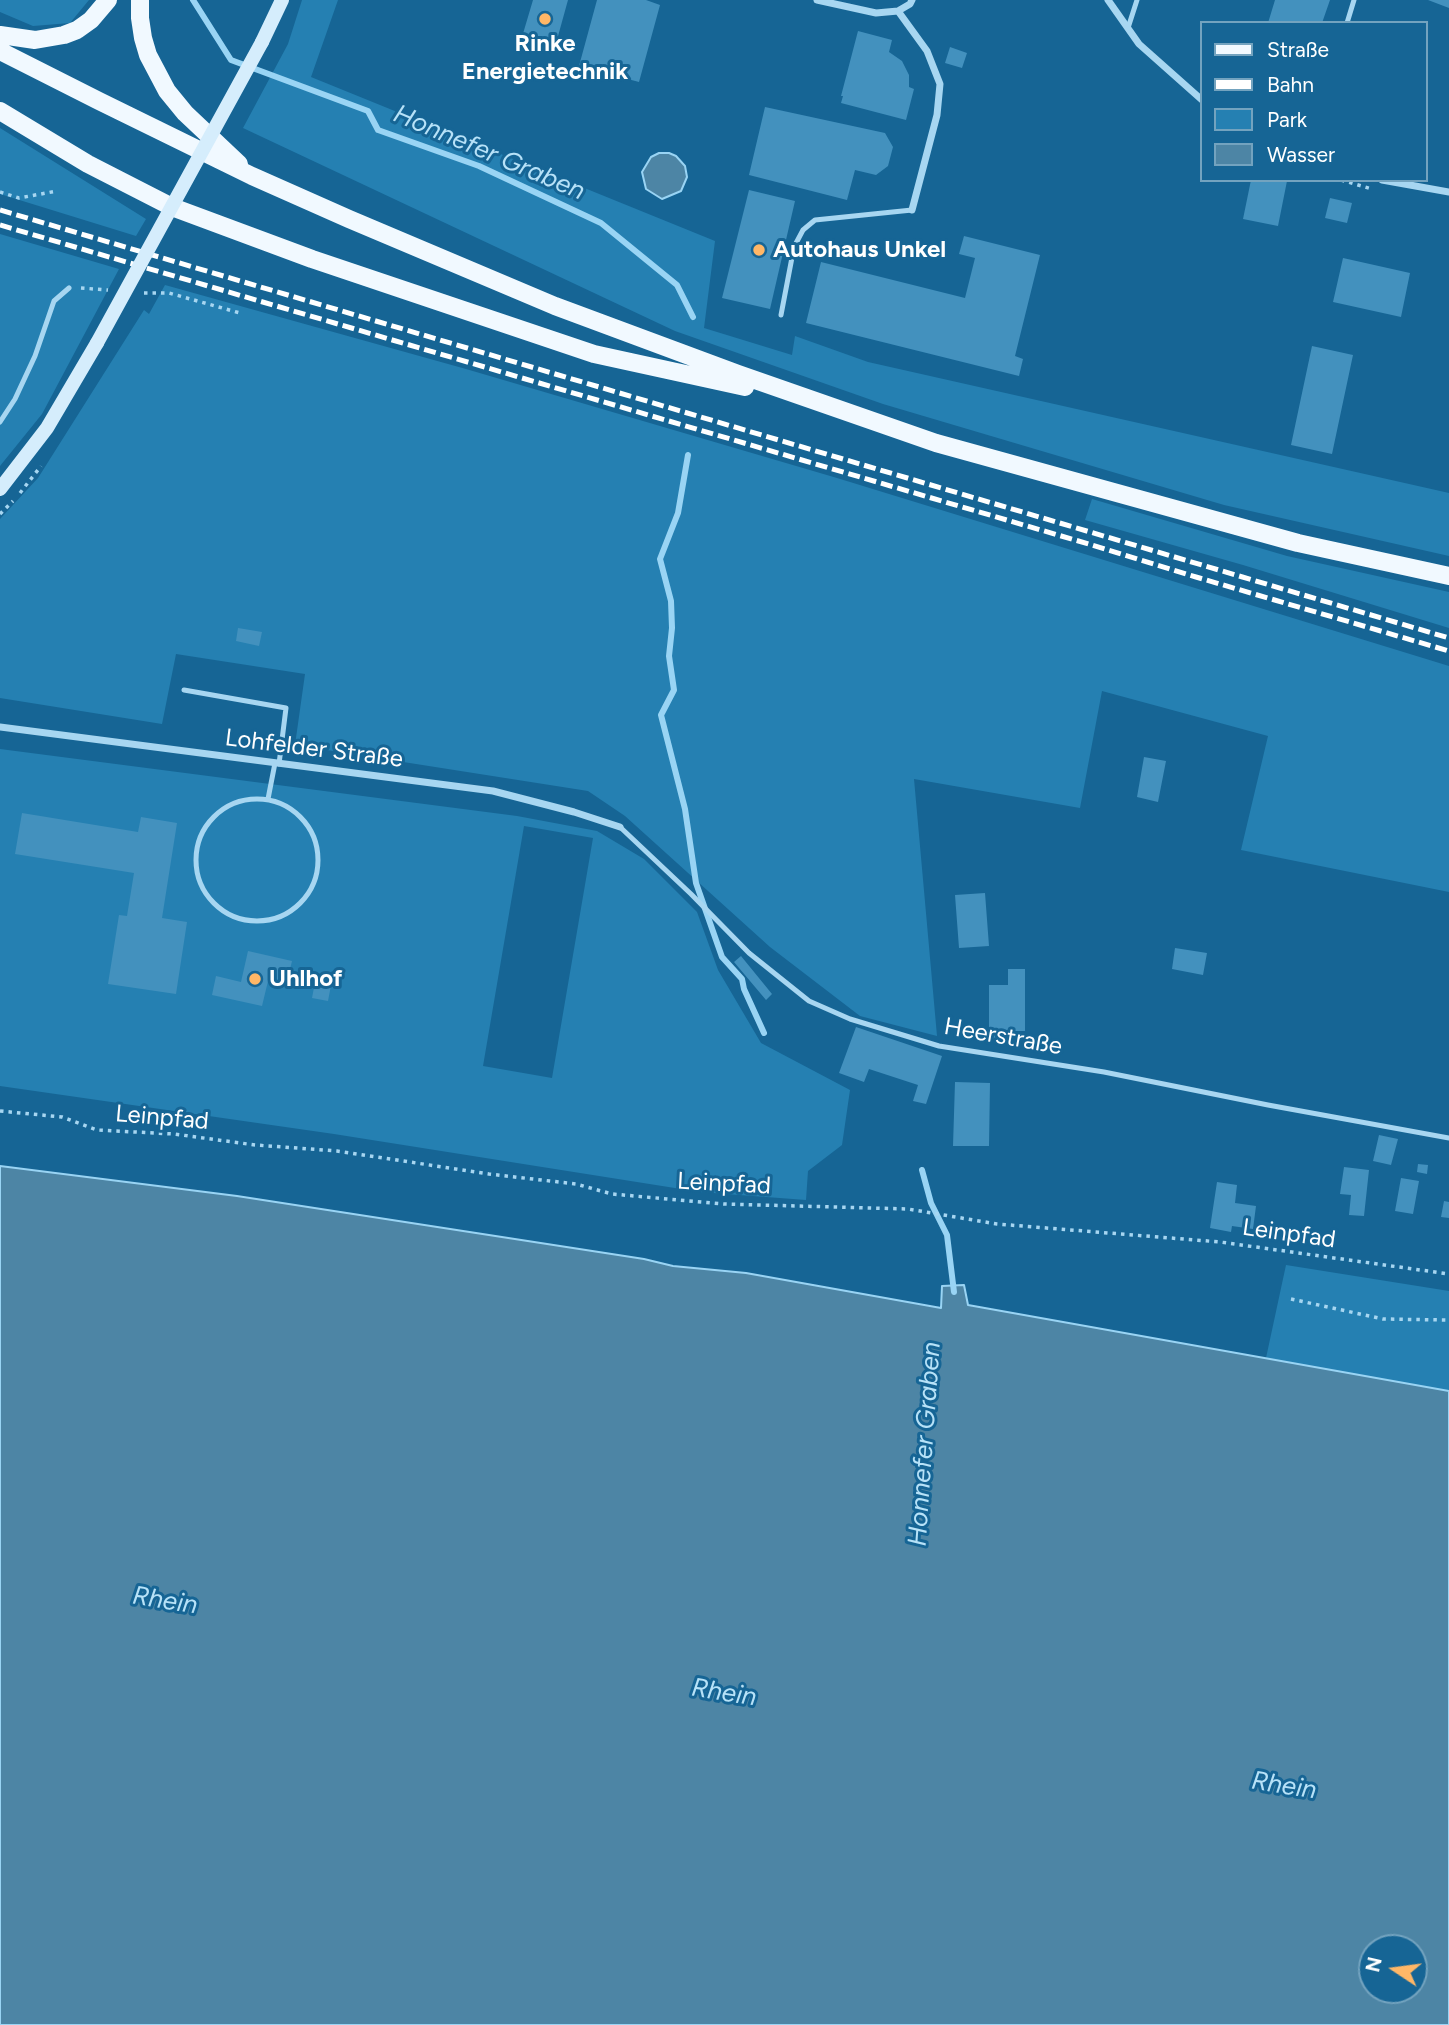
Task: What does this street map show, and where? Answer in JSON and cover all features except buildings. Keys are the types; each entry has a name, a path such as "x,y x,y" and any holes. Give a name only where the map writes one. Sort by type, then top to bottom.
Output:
{"main road":[{"path":"0,35 36,40 64,35 91,20 108,0"},
{"path":"141,0 143,38 148,55 167,91 185,113 252,176"},
{"path":"0,51 252,176 348,219 555,306 669,349 936,443 1298,543 1449,576"},
{"path":"0,111 89,164 172,207 312,259 594,354 822,404"}],"street":[{"path":"0,489 22,463 61,406 262,42 282,0"},
{"path":"817,0 876,13 898,11 912,0"},
{"path":"1108,0 1139,44 1200,98"},
{"path":"898,11 927,51 940,84 937,115 912,210"},
{"path":"1393,182 1449,192"},
{"name":"Lohfelder Straße","path":"0,727 493,791 620,827"}],"lane":[{"path":"1128,28 1136,0"},
{"path":"1348,21 1354,0"},
{"path":"781,315 794,247 803,230 815,220 912,210"},
{"path":"0,422 35,356 54,301 69,289"},
{"path":"184,690 286,708 268,799"},
{"path":"247,799 268,799 287,806 308,826 318,854 317,874 309,892 296,907 279,917 260,922 239,919 221,910 206,895 197,877 197,846 200,835 211,818 228,805 247,799"},
{"name":"Heerstraße","path":"620,827 749,953 809,1001 850,1019 939,1046 1104,1072 1449,1138"}],"path":[{"path":"0,192 19,198 57,191"},
{"path":"69,289 114,291"},
{"path":"133,293 169,293 240,313"},
{"path":"0,514 6,508"},
{"name":"Leinpfad","path":"0,1111 62,1117 97,1130 174,1134 255,1145 337,1151 576,1184 612,1194 737,1204 908,1209 997,1224 1220,1242 1449,1274"},
{"path":"1291,1298 1383,1319 1449,1320"}],"green space":[{"path":"0,0 89,0 70,23 33,26 0,12"},
{"path":"302,0 338,0 311,77 715,241 704,328 792,355 795,336 868,362 1449,493 1449,556 1224,505 883,404 675,331 243,128 288,44"},
{"path":"0,128 146,219 136,236 0,194"},
{"path":"0,234 119,269 42,414 0,466"},
{"path":"165,285 466,369 837,478 1449,666 1449,892 1241,850 1268,736 1102,691 1080,808 914,779 937,1036 860,1016 770,947 625,816 588,791 295,745 305,674 176,654 162,724 0,698 0,519 38,478 144,310 149,314"},
{"path":"1092,499 1287,556 1449,592 1449,628 1085,520"},
{"path":"0,749 517,816 597,831 644,859 697,912 718,970 761,1043 850,1090 842,1145 808,1171 806,1200 700,1192 334,1134 0,1086","holes":["524,826 593,838 552,1078 483,1066"]},
{"path":"1286,1265 1449,1291 1449,1391 1266,1358"}],"water":[{"path":"659,153 676,156 685,166 687,177 681,191 662,199 646,189 642,172 651,157"},
{"name":"Rhein","path":"0,1166 237,1196 644,1259 673,1266 746,1273 941,1308 942,1286 964,1285 968,1305 1449,1391 1449,2025 0,2025"}],"waterway":[{"name":"Honnefer Graben","path":"193,0 231,60 368,111 378,130 479,166 601,223 677,285 693,317"},
{"name":"Honnefer Graben","path":"688,455 678,513 660,559 671,601 669,656 674,690 661,715 685,809 696,883 722,957 742,979 764,1033"},
{"name":"Honnefer Graben","path":"922,1170 931,1203 947,1235 954,1292"}],"railway":[{"path":"0,210 1449,638"},
{"path":"0,225 1449,651"}],"place":[{"name":"Rinke Energietechnik","path":"545,19"},
{"name":"Autohaus Unkel","path":"759,250"},
{"name":"Uhlhof","path":"255,979"}]}
